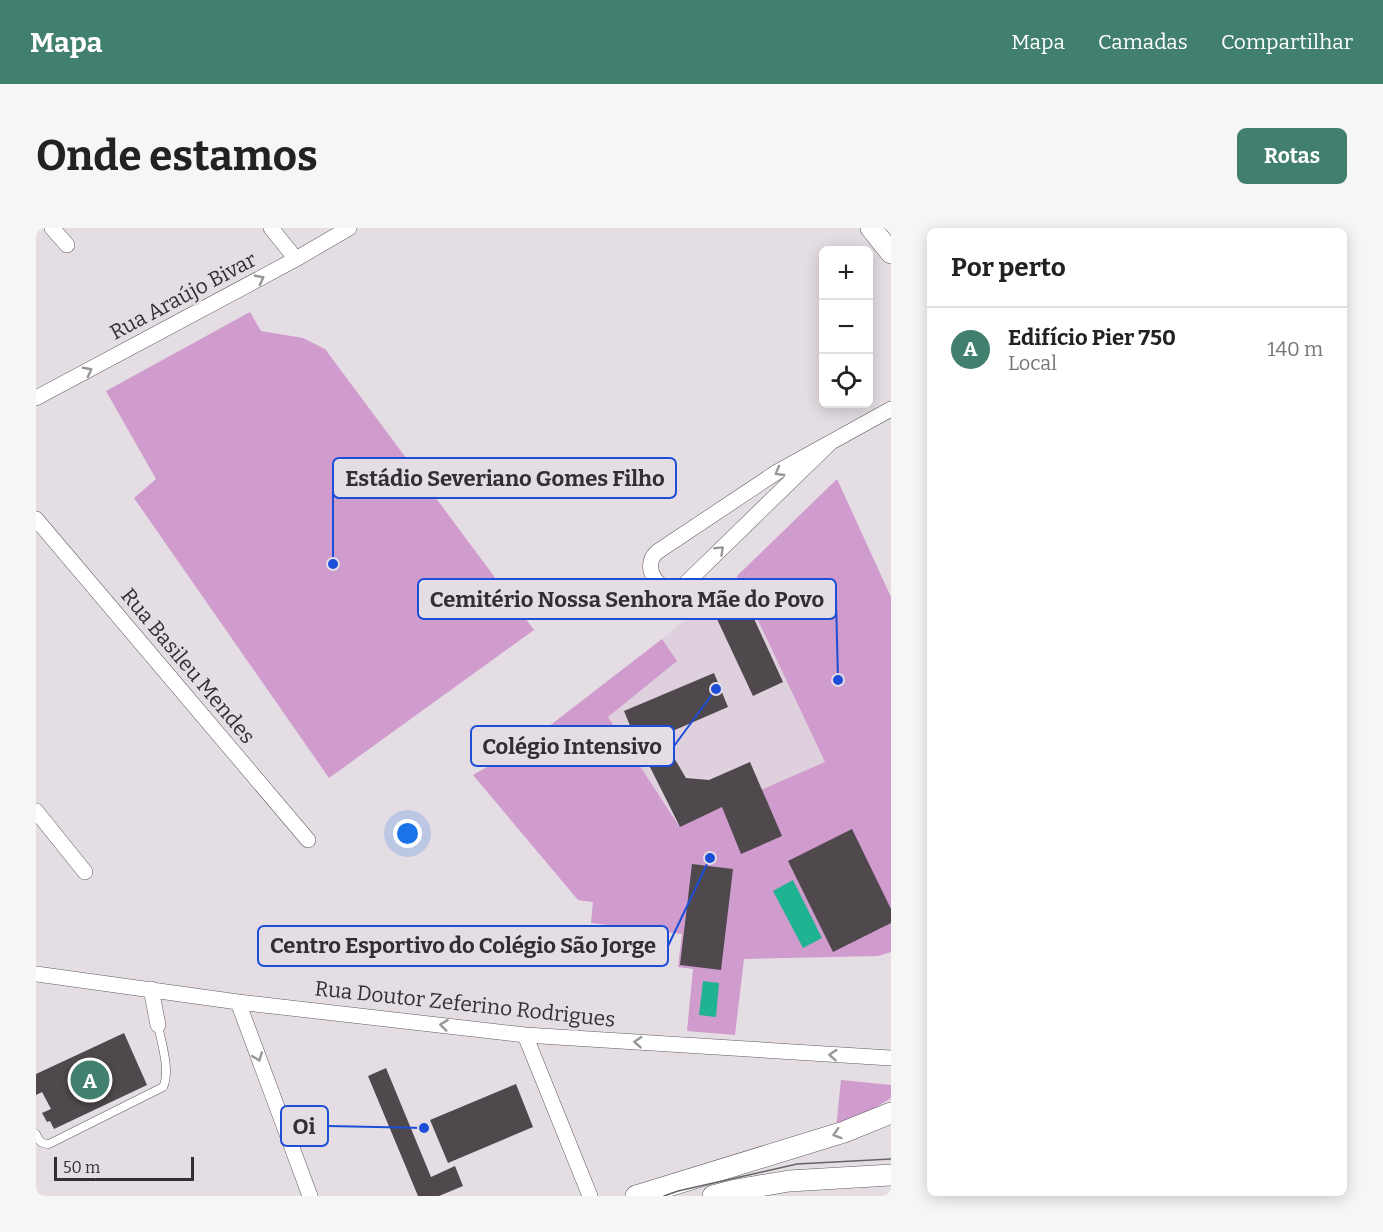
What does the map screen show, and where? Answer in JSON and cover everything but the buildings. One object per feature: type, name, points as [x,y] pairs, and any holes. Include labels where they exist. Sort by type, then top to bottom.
[{"type":"street","points":[[52,228],[67,245]]},
{"type":"street","points":[[272,228],[296,259]]},
{"type":"street","name":"Rua Araújo Bivar","points":[[36,398],[296,259],[349,228]]},
{"type":"street","points":[[871,228],[888,254]]},
{"type":"street","points":[[830,444],[682,586],[669,589],[661,585],[653,576],[650,566],[652,556],[777,472],[891,409]]},
{"type":"street","points":[[740,496],[753,518]]},
{"type":"street","name":"Rua Basileu Mendes","points":[[36,519],[308,840]]},
{"type":"street","points":[[36,811],[85,872]]},
{"type":"street","name":"Rua Doutor Zeferino Rodrigues","points":[[36,974],[238,1002],[525,1035],[891,1058]]},
{"type":"street","points":[[151,989],[158,1025]]},
{"type":"street","points":[[238,1002],[310,1196]]},
{"type":"street","points":[[525,1035],[590,1196]]},
{"type":"street","points":[[636,1196],[844,1132],[891,1113]]},
{"type":"street","points":[[713,1196],[789,1181],[891,1175]]},
{"type":"lane","points":[[36,1134],[38,1141],[49,1144],[163,1087],[166,1071],[158,1025]]},
{"type":"shaded area","points":[[250,312],[261,331],[303,338],[325,349],[534,630],[329,778],[134,498],[156,479],[106,391]]},
{"type":"shaded area","points":[[837,479],[891,597],[891,952],[878,956],[744,959],[735,1035],[687,1031],[693,969],[678,967],[682,934],[591,923],[593,902],[578,900],[473,775],[522,747],[662,639],[677,661],[608,717],[679,826],[825,762],[737,576]]},
{"type":"shaded area","points":[[737,576],[825,762],[680,827],[608,717],[677,661],[662,639]]},
{"type":"shaded area","points":[[793,880],[822,938],[803,948],[773,891]]},
{"type":"shaded area","points":[[703,981],[719,983],[716,1017],[699,1015]]},
{"type":"shaded area","points":[[841,1080],[891,1085],[891,1098],[848,1125],[836,1128]]},
{"type":"tram line","points":[[664,1196],[797,1164],[891,1159]]},
{"type":"place","name":"Estádio Severiano Gomes Filho","points":[[333,564]]},
{"type":"place","name":"Cemitério Nossa Senhora Mãe do Povo","points":[[838,680]]},
{"type":"place","name":"Colégio Intensivo","points":[[716,689]]},
{"type":"place","name":"Centro Esportivo do Colégio São Jorge","points":[[710,858]]},
{"type":"place","name":"Edifício Pier 750","points":[[90,1080]]},
{"type":"place","name":"Oi","points":[[424,1128]]}]
